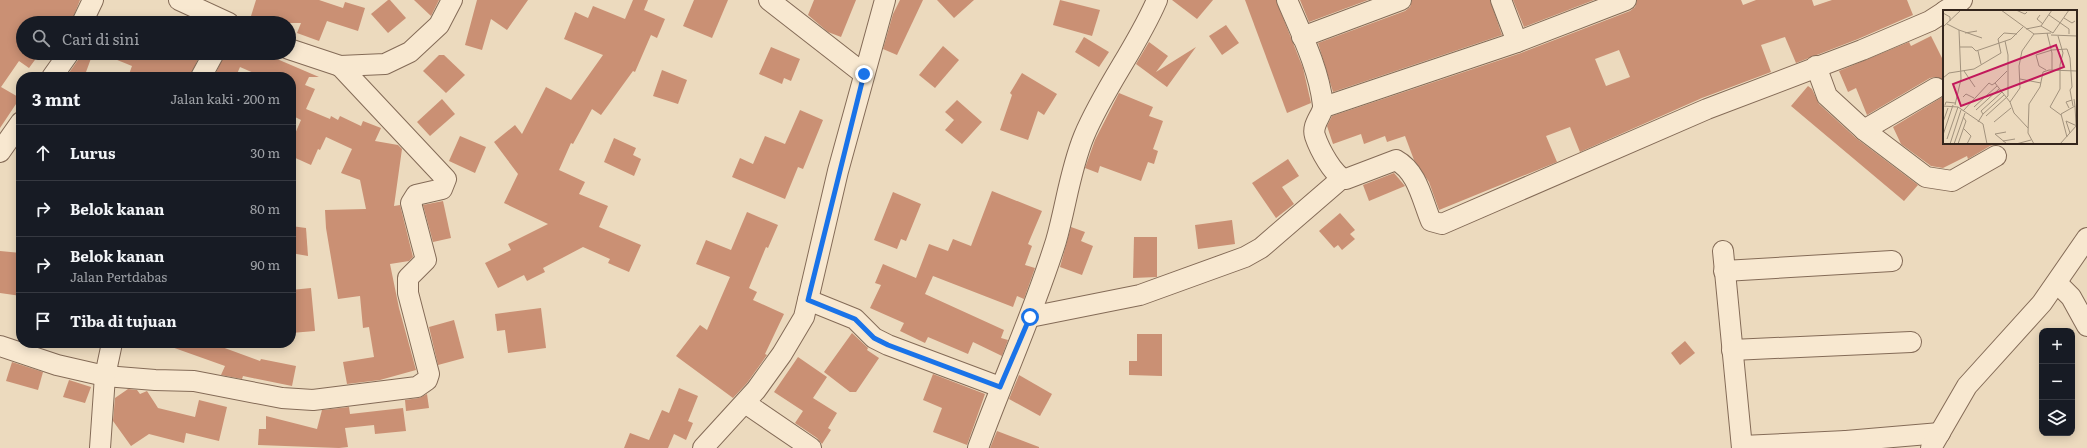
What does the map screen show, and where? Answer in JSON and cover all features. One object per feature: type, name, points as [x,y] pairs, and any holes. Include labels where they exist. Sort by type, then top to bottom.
[{"type":"street","points":[[85,16],[93,0]]},
{"type":"street","points":[[179,0],[214,16]]},
{"type":"street","points":[[296,50],[340,66],[385,64],[410,52],[439,25],[452,0]]},
{"type":"street","points":[[769,0],[864,74]]},
{"type":"street","points":[[704,448],[745,403],[782,354],[804,317],[864,74],[885,0]]},
{"type":"street","points":[[978,448],[1000,387],[1030,317],[1056,240],[1073,166],[1084,136],[1099,103],[1157,0]]},
{"type":"street","points":[[1287,0],[1319,82],[1324,107]]},
{"type":"street","points":[[1302,37],[1401,0]]},
{"type":"street","points":[[1501,0],[1517,42]]},
{"type":"street","points":[[1341,179],[1335,173],[1314,135],[1316,120],[1324,107],[1517,42],[1626,0]]},
{"type":"street","points":[[1947,10],[1962,0]]},
{"type":"street","points":[[1030,317],[1140,295],[1245,257],[1261,248],[1341,179],[1346,179],[1396,160],[1406,166],[1412,173],[1431,221],[1442,224],[1707,109],[1869,47],[1930,21],[1943,12]]},
{"type":"street","points":[[56,72],[64,60]]},
{"type":"street","points":[[204,72],[210,60]]},
{"type":"street","points":[[0,346],[57,364],[105,376],[194,381],[282,398],[313,400],[396,391],[418,386],[427,380],[429,374],[408,293],[408,278],[426,260],[411,203],[416,195],[442,189],[446,179],[340,66]]},
{"type":"street","points":[[1816,66],[1827,96],[1864,130],[1926,177],[1952,181],[1996,156]]},
{"type":"street","points":[[1864,130],[1936,88]]},
{"type":"street","points":[[0,152],[16,129]]},
{"type":"street","points":[[1892,261],[1723,261],[1742,447],[1935,440],[1967,386],[2042,303],[2087,238]]},
{"type":"street","points":[[2057,283],[2071,297],[2087,326]]},
{"type":"street","points":[[808,300],[855,319],[874,338],[888,345],[1000,387]]},
{"type":"street","points":[[1732,350],[1911,342]]},
{"type":"street","points":[[100,448],[105,376],[111,348]]},
{"type":"street","points":[[745,403],[811,448]]},
{"type":"building","points":[[0,0],[80,0],[74,16],[16,16],[16,60],[35,60],[29,68],[19,61],[1,87],[16,96],[16,104],[0,128]]},
{"type":"building","points":[[256,0],[319,0],[343,8],[345,2],[365,8],[358,31],[327,21],[319,41],[297,33],[301,23],[296,23],[296,16],[251,16]]},
{"type":"building","points":[[390,0],[406,18],[388,33],[371,14]]},
{"type":"building","points":[[414,0],[439,0],[431,16]]},
{"type":"building","points":[[477,0],[528,0],[507,30],[491,19],[482,50],[465,45]]},
{"type":"building","points":[[633,0],[648,0],[644,10],[665,19],[657,38],[651,35],[635,72],[633,71],[601,115],[592,109],[573,144],[571,143],[559,170],[585,182],[579,194],[608,206],[599,227],[641,245],[629,272],[608,263],[610,259],[583,247],[543,268],[545,272],[527,281],[524,275],[498,288],[485,263],[511,250],[508,244],[548,224],[504,203],[518,174],[494,142],[515,125],[522,134],[546,87],[571,100],[603,55],[564,39],[575,12],[588,18],[593,6],[625,19]]},
{"type":"building","points":[[694,0],[728,0],[712,38],[683,26]]},
{"type":"building","points":[[814,0],[856,0],[841,37],[828,32],[808,15]]},
{"type":"building","points":[[900,0],[923,0],[897,55],[883,49],[893,14]]},
{"type":"building","points":[[937,0],[974,0],[954,18]]},
{"type":"building","points":[[1060,0],[1100,10],[1092,36],[1053,25]]},
{"type":"building","points":[[1172,0],[1213,0],[1197,19]]},
{"type":"building","points":[[1245,0],[1276,0],[1303,68],[1311,103],[1287,113]]},
{"type":"building","points":[[1300,0],[1368,0],[1309,22]]},
{"type":"building","points":[[1412,0],[1490,0],[1502,35],[1333,92],[1318,43],[1405,11],[1410,7]]},
{"type":"building","points":[[1513,0],[1594,0],[1524,27]]},
{"type":"building","points":[[1637,0],[1741,0],[1743,5],[1756,0],[1812,0],[1814,6],[1832,0],[1907,0],[1913,15],[1858,39],[1796,63],[1785,37],[1761,45],[1771,72],[1702,98],[1580,152],[1570,127],[1546,136],[1557,162],[1439,210],[1429,182],[1414,160],[1405,136],[1387,142],[1385,136],[1364,144],[1361,134],[1333,144],[1327,126],[1332,116],[1521,53],[1630,11],[1635,7]],"holes":[[[1619,50],[1630,77],[1606,86],[1595,59]]]},
{"type":"building","points":[[1226,25],[1239,43],[1222,55],[1209,36]]},
{"type":"building","points":[[1931,36],[1943,60],[1943,80],[1936,77],[1930,78],[1867,115],[1856,88],[1848,92],[1839,71],[1909,42],[1911,46]]},
{"type":"building","points":[[1084,37],[1109,52],[1099,67],[1075,52]]},
{"type":"building","points":[[1149,42],[1168,56],[1156,72],[1196,47],[1167,87],[1136,64]]},
{"type":"building","points":[[943,46],[959,60],[935,88],[919,75]]},
{"type":"building","points":[[771,47],[800,59],[791,81],[784,78],[782,84],[759,74]]},
{"type":"building","points":[[439,55],[444,55],[465,75],[446,93],[423,71]]},
{"type":"building","points":[[78,60],[90,60],[86,72],[70,72]]},
{"type":"building","points":[[117,60],[198,60],[192,72],[130,72],[132,66]]},
{"type":"building","points":[[222,60],[279,60],[319,77],[309,77],[305,85],[315,89],[306,109],[330,119],[331,116],[338,120],[340,116],[361,126],[363,121],[381,128],[375,141],[398,145],[402,149],[394,206],[400,205],[413,257],[409,261],[390,264],[399,308],[416,370],[380,380],[347,384],[343,362],[374,357],[369,327],[363,328],[360,296],[338,299],[326,228],[325,210],[366,209],[360,180],[341,173],[352,149],[326,137],[320,150],[318,149],[311,165],[296,158],[296,132],[301,120],[296,118],[296,72],[252,72],[240,67],[238,72],[216,72]]},
{"type":"building","points":[[662,70],[687,80],[678,104],[653,96]]},
{"type":"building","points":[[1022,73],[1057,94],[1044,115],[1038,111],[1028,140],[1000,130],[1012,95],[1010,93]]},
{"type":"building","points":[[1808,86],[1812,89],[1819,104],[1856,138],[1918,185],[1904,201],[1791,106]]},
{"type":"building","points":[[1119,93],[1153,107],[1149,116],[1163,121],[1153,149],[1158,151],[1154,164],[1148,162],[1141,181],[1100,166],[1098,173],[1085,168],[1095,140]]},
{"type":"building","points":[[1943,97],[1943,144],[1997,144],[1990,146],[1968,159],[1967,156],[1943,168],[1931,166],[1901,144],[1893,127]]},
{"type":"building","points":[[442,99],[455,114],[430,136],[417,122]]},
{"type":"building","points":[[957,100],[982,122],[962,144],[945,130],[954,120],[945,112]]},
{"type":"building","points":[[800,110],[823,120],[803,169],[798,167],[785,199],[732,177],[740,158],[753,164],[765,136],[785,144]]},
{"type":"building","points":[[460,136],[486,147],[475,173],[449,161]]},
{"type":"building","points":[[614,138],[636,148],[633,155],[641,159],[634,176],[604,162]]},
{"type":"building","points":[[1288,159],[1299,176],[1282,187],[1294,204],[1276,218],[1252,183]]},
{"type":"building","points":[[1394,173],[1405,186],[1369,201],[1363,185]]},
{"type":"building","points":[[992,191],[1042,211],[1028,244],[1032,246],[1025,265],[1035,268],[1024,299],[1017,296],[1013,307],[933,276],[925,294],[1004,330],[1001,338],[1008,340],[1002,356],[973,342],[968,354],[928,337],[925,343],[900,331],[904,323],[870,308],[881,285],[875,283],[883,264],[916,278],[929,244],[948,251],[953,239],[971,246]]},
{"type":"building","points":[[893,192],[921,204],[906,241],[901,239],[897,249],[874,240]]},
{"type":"building","points":[[443,201],[451,238],[433,242],[423,205]]},
{"type":"building","points":[[747,212],[778,225],[768,248],[766,247],[749,288],[757,292],[753,300],[784,314],[765,354],[767,355],[747,383],[733,398],[676,356],[700,325],[707,330],[730,277],[696,264],[706,240],[731,250]]},
{"type":"building","points":[[1340,213],[1355,230],[1350,234],[1355,239],[1342,250],[1338,245],[1334,248],[1319,231]]},
{"type":"building","points":[[1232,220],[1235,244],[1198,249],[1195,225]]},
{"type":"building","points":[[296,227],[306,228],[308,256],[296,254]]},
{"type":"building","points":[[1071,227],[1085,232],[1081,241],[1093,246],[1082,275],[1060,267]]},
{"type":"building","points":[[1134,237],[1157,237],[1157,277],[1133,278]]},
{"type":"building","points":[[0,251],[16,253],[16,295],[0,293]]},
{"type":"building","points":[[311,288],[315,331],[296,333],[296,290]]},
{"type":"building","points":[[541,308],[546,348],[508,353],[505,330],[497,331],[495,314]]},
{"type":"building","points":[[454,320],[464,358],[438,365],[429,327]]},
{"type":"building","points":[[852,333],[868,348],[867,350],[879,358],[856,392],[850,392],[824,372]]},
{"type":"building","points":[[1137,334],[1162,334],[1162,376],[1129,375],[1129,361],[1137,361]]},
{"type":"building","points":[[1685,341],[1695,353],[1680,365],[1671,353]]},
{"type":"building","points":[[174,348],[225,348],[260,361],[261,359],[296,366],[292,386],[243,376],[242,379],[221,375],[225,366]]},
{"type":"building","points":[[798,357],[827,377],[813,398],[837,413],[828,428],[831,430],[822,444],[817,438],[795,423],[803,411],[774,392]]},
{"type":"building","points":[[12,362],[43,372],[38,390],[6,381]]},
{"type":"building","points":[[933,374],[985,394],[967,445],[933,432],[942,408],[923,400]]},
{"type":"building","points":[[1019,375],[1052,394],[1040,416],[1009,399]]},
{"type":"building","points":[[69,380],[91,387],[85,403],[63,397]]},
{"type":"building","points":[[679,388],[698,396],[688,421],[693,423],[686,440],[674,434],[668,448],[624,448],[630,433],[649,440],[662,410],[669,413]]},
{"type":"building","points":[[128,389],[137,390],[140,394],[147,391],[158,408],[195,417],[199,400],[227,407],[219,441],[186,433],[184,443],[149,434],[131,446],[113,421],[115,398]]},
{"type":"building","points":[[427,394],[429,408],[406,411],[405,400],[419,398]]},
{"type":"building","points":[[349,407],[350,414],[403,408],[406,431],[375,434],[374,425],[345,428],[348,447],[339,448],[258,445],[259,429],[266,429],[266,416],[317,429],[322,410]]},
{"type":"building","points":[[997,431],[1039,447],[1039,448],[990,448]]},
{"type":"route","points":[[864,74],[838,171],[816,271],[808,300],[855,319],[874,338],[888,345],[1000,387],[1030,317]]}]
